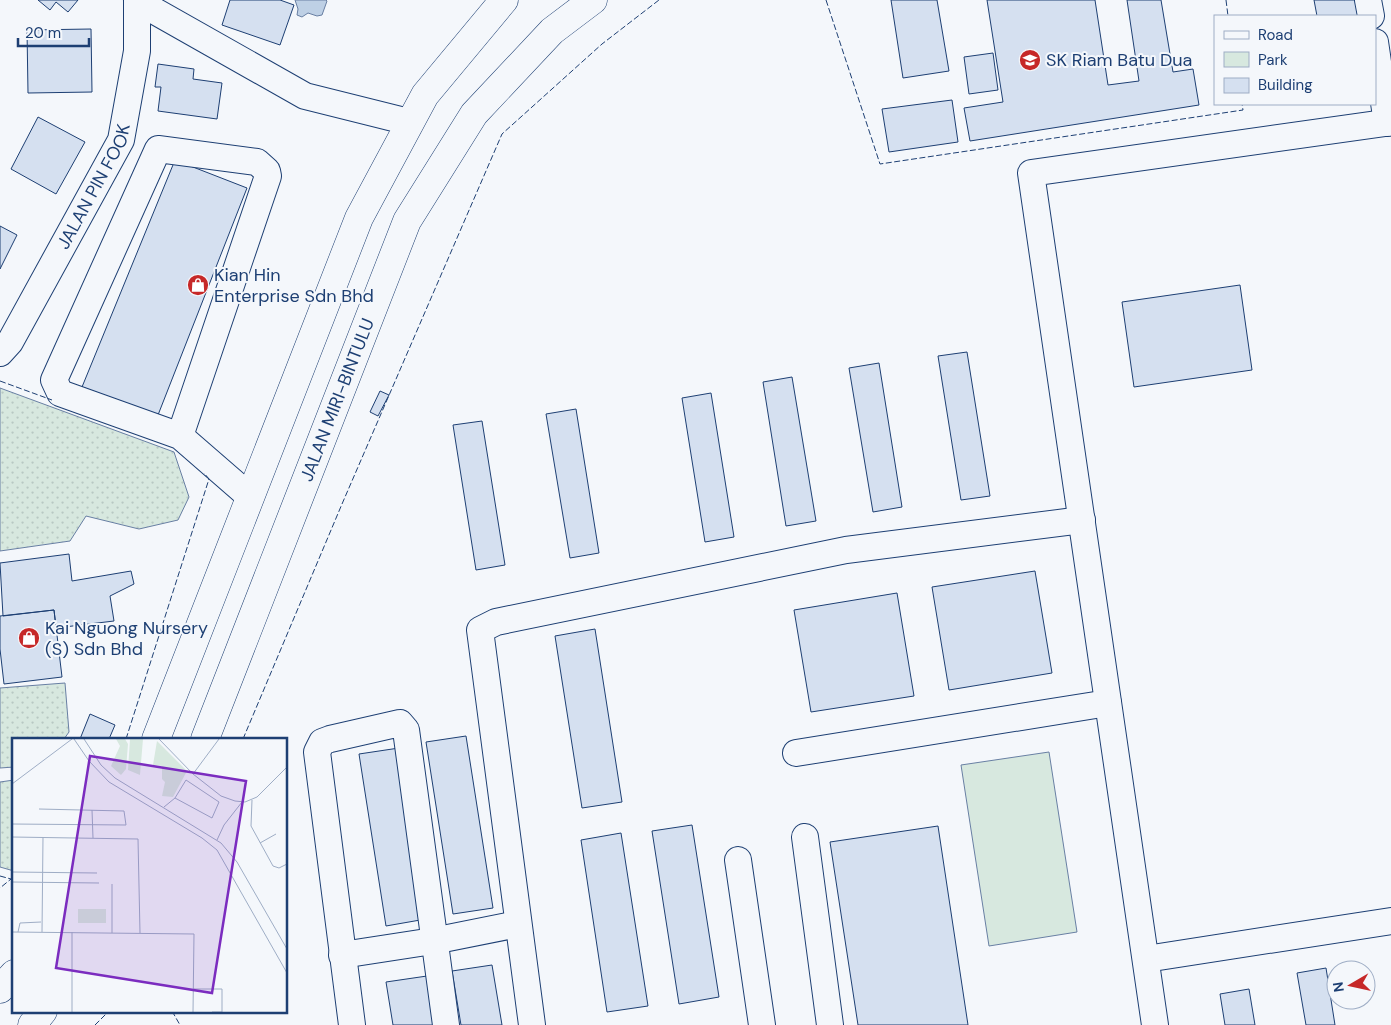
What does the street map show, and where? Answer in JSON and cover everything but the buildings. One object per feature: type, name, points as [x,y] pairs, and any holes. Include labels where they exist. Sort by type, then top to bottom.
[{"type":"highway","points":[[156,738],[249,496],[359,218],[425,95],[504,0]]},
{"type":"highway","name":"JALAN MIRI-BINTULU","points":[[205,738],[407,221],[474,114],[552,31],[593,0]]},
{"type":"highway","points":[[0,989],[12,976]]},
{"type":"highway","points":[[32,1025],[42,1012]]},
{"type":"street","points":[[1368,0],[1371,15]]},
{"type":"street","name":"JALAN PIN FOOK","points":[[3,344],[121,140],[136,50],[137,1],[305,96],[409,122]]},
{"type":"street","points":[[1155,1025],[1031,173],[1389,122],[1376,48]]},
{"type":"street","points":[[121,140],[154,158]]},
{"type":"street","points":[[180,436],[268,176],[267,171],[257,162],[158,149],[54,380],[60,393],[180,436],[249,496]]},
{"type":"street","points":[[532,1025],[480,630],[496,622],[846,550],[1082,520]]},
{"type":"street","points":[[796,752],[1108,703]]},
{"type":"street","points":[[352,1025],[317,752],[322,742],[330,739],[400,723],[406,730],[446,1025]]},
{"type":"street","points":[[804,837],[830,1025]]},
{"type":"street","points":[[738,860],[762,1025]]},
{"type":"street","points":[[1146,959],[1391,921]]},
{"type":"street","points":[[342,955],[434,941],[518,924]]},
{"type":"green space","points":[[0,388],[174,452],[189,497],[178,520],[139,529],[86,516],[70,541],[0,551]]},
{"type":"green space","points":[[65,683],[69,732],[65,738],[12,738],[12,767],[0,768],[0,688]]},
{"type":"green space","points":[[1049,752],[1077,932],[989,946],[961,765]]},
{"type":"green space","points":[[12,780],[12,870],[0,867],[0,782]]},
{"type":"water","points":[[295,0],[327,1],[322,15],[317,16],[308,13],[302,17],[297,15],[298,9]]},
{"type":"fence","points":[[243,738],[502,134],[602,44],[659,0]]},
{"type":"fence","points":[[826,0],[880,164],[1243,110],[1242,105]]},
{"type":"fence","points":[[1226,0],[1228,15]]},
{"type":"fence","points":[[0,381],[52,400]]},
{"type":"fence","points":[[126,738],[209,479],[204,473]]},
{"type":"fence","points":[[0,876],[11,879],[0,888]]},
{"type":"fence","points":[[95,1025],[108,1012]]},
{"type":"fence","points":[[173,1012],[180,1025]]},
{"type":"place","name":"SK Riam Batu Dua","points":[[1030,60]]},
{"type":"place","name":"Kian Hin Enterprise Sdn Bhd","points":[[198,285]]},
{"type":"place","name":"Kai Nguong Nursery (S) Sdn Bhd","points":[[29,638]]}]
